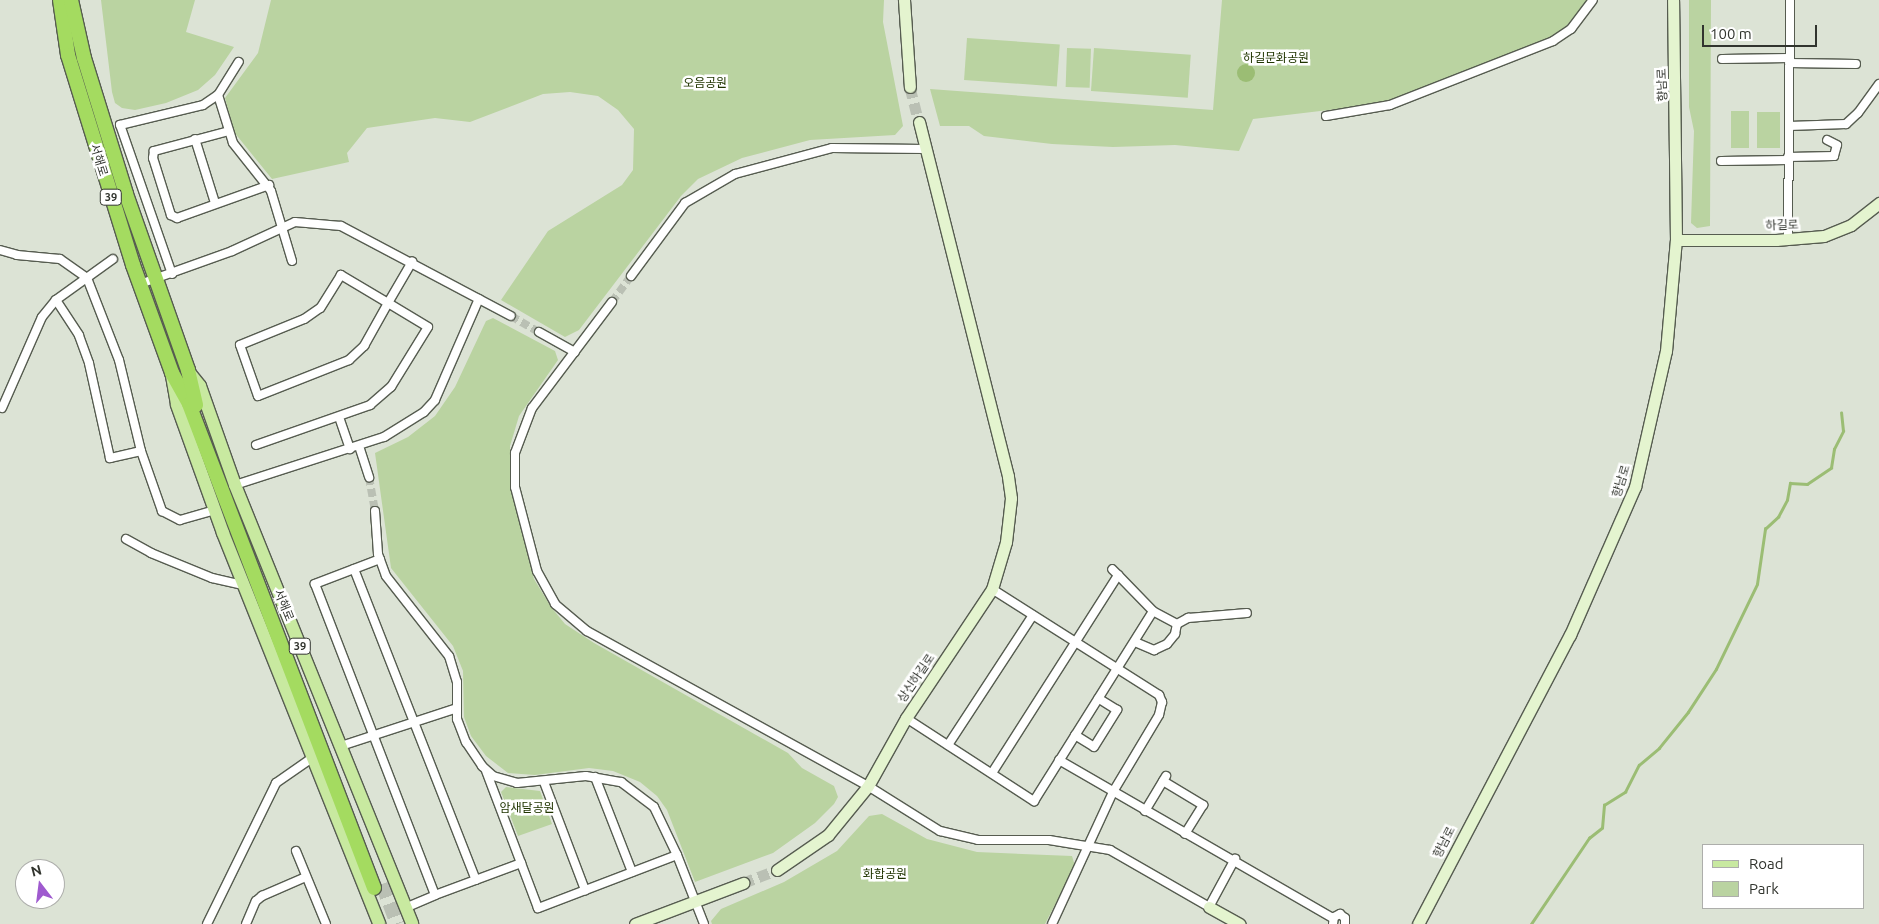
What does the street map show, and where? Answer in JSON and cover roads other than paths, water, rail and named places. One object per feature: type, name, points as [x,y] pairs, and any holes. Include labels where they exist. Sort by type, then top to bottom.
[{"type":"highway","points":[[58,0],[68,16]]},
{"type":"highway","name":"서해로","points":[[68,16],[154,280],[188,370],[192,396],[378,886],[189,404],[172,373],[140,284],[96,153],[68,55],[68,16],[72,0]]},
{"type":"main road","name":"서해로","points":[[188,370],[200,386],[235,485],[412,924]]},
{"type":"main road","name":"서해로","points":[[172,373],[177,405],[215,510],[379,924]]},
{"type":"street","points":[[904,0],[910,87]]},
{"type":"street","points":[[1326,116],[1390,105],[1552,41],[1571,29],[1593,0]]},
{"type":"street","name":"향남로","points":[[1418,924],[1570,635],[1635,488],[1666,351],[1676,240],[1673,0]]},
{"type":"street","points":[[1788,239],[1790,0]]},
{"type":"street","points":[[1722,59],[1856,64]]},
{"type":"street","points":[[172,274],[120,125],[203,105],[218,95],[239,62]]},
{"type":"street","points":[[1789,126],[1846,124],[1858,113],[1879,84]]},
{"type":"street","points":[[218,95],[233,143],[269,185],[292,261]]},
{"type":"street","name":"상신하길로","points":[[777,870],[828,835],[868,786],[906,718],[992,589],[1010,518],[1008,476],[919,122]]},
{"type":"street","points":[[228,131],[157,149],[152,158],[173,217],[269,185]]},
{"type":"street","points":[[195,139],[215,203]]},
{"type":"street","points":[[1721,161],[1834,156],[1837,145],[1827,140]]},
{"type":"street","points":[[631,276],[684,203],[735,174],[832,148],[925,149]]},
{"type":"street","name":"하길로","points":[[1676,240],[1788,239],[1839,232],[1879,203]]},
{"type":"street","points":[[140,284],[172,274],[249,243],[281,226],[295,222],[342,226],[511,316]]},
{"type":"street","points":[[0,250],[17,255],[60,259],[86,278],[119,360],[141,451],[162,511],[180,520],[215,510]]},
{"type":"street","points":[[2,408],[29,340],[42,317],[56,300],[113,259]]},
{"type":"street","points":[[256,445],[370,405],[391,387],[428,327],[388,303],[341,275],[320,308],[304,319],[240,345],[258,396],[349,360],[364,346],[388,303],[412,262]]},
{"type":"street","points":[[56,300],[79,335],[89,363],[110,458],[141,451]]},
{"type":"street","points":[[235,485],[384,437],[424,412],[435,400],[479,300]]},
{"type":"street","points":[[612,302],[532,408],[515,453],[515,487],[537,571],[554,604],[587,631],[868,786],[940,831],[978,840],[1050,840],[1110,850],[1240,924]]},
{"type":"street","points":[[539,332],[575,352]]},
{"type":"street","points":[[339,417],[350,449]]},
{"type":"street","points":[[359,446],[369,477]]},
{"type":"street","points":[[375,511],[380,559],[386,576],[449,656],[457,682],[457,708],[460,730],[486,769],[493,776],[517,783],[544,782],[567,776],[595,777],[622,782],[645,798],[662,819],[704,924]]},
{"type":"street","points":[[126,539],[151,553],[212,578],[244,585]]},
{"type":"street","points":[[380,559],[315,584],[435,895]]},
{"type":"street","points":[[354,569],[476,880]]},
{"type":"street","points":[[992,773],[1075,642],[1115,572],[1153,611],[1177,624]]},
{"type":"street","points":[[992,589],[1159,695],[1162,704],[1113,792],[1052,924]]},
{"type":"street","points":[[906,718],[1034,801],[1153,611]]},
{"type":"street","points":[[1177,624],[1188,618],[1247,613]]},
{"type":"street","points":[[948,745],[1033,615]]},
{"type":"street","points":[[1134,642],[1154,650],[1168,644],[1175,634],[1177,624]]},
{"type":"street","points":[[1075,735],[1094,746],[1117,710],[1098,698]]},
{"type":"street","points":[[340,746],[413,720],[457,708]]},
{"type":"street","points":[[207,924],[276,783],[312,758]]},
{"type":"street","points":[[1059,760],[1185,834],[1235,859],[1333,921],[1342,915],[1345,924]]},
{"type":"street","points":[[486,769],[538,908],[677,855]]},
{"type":"street","points":[[595,777],[632,872]]},
{"type":"street","points":[[1145,811],[1164,779],[1203,804],[1185,834]]},
{"type":"street","points":[[544,782],[585,890]]},
{"type":"street","points":[[296,851],[326,924]]},
{"type":"street","points":[[1209,907],[1235,859]]},
{"type":"street","points":[[405,908],[521,863]]},
{"type":"street","points":[[246,924],[256,901],[262,896],[306,877]]},
{"type":"street","points":[[635,924],[743,883]]},
{"type":"waterway","points":[[1531,924],[1589,838],[1602,828],[1604,805],[1625,792],[1639,765],[1659,748],[1688,712],[1716,669],[1757,584],[1765,529],[1778,517],[1787,500],[1790,483],[1807,484],[1831,468],[1834,449],[1843,431],[1841,413]]},
{"type":"tunnel","points":[[910,87],[919,122]]},
{"type":"tunnel","points":[[612,302],[631,276]]},
{"type":"tunnel","points":[[511,316],[539,332]]},
{"type":"tunnel","points":[[369,477],[375,511]]},
{"type":"tunnel","points":[[743,883],[777,870]]},
{"type":"tunnel","points":[[382,884],[397,924]]},
{"type":"park label","name":"하길문화공원","points":[[1276,58]]},
{"type":"park label","name":"오음공원","points":[[705,83]]},
{"type":"park label","name":"암새달공원","points":[[527,808]]},
{"type":"park label","name":"화합공원","points":[[885,874]]}]
